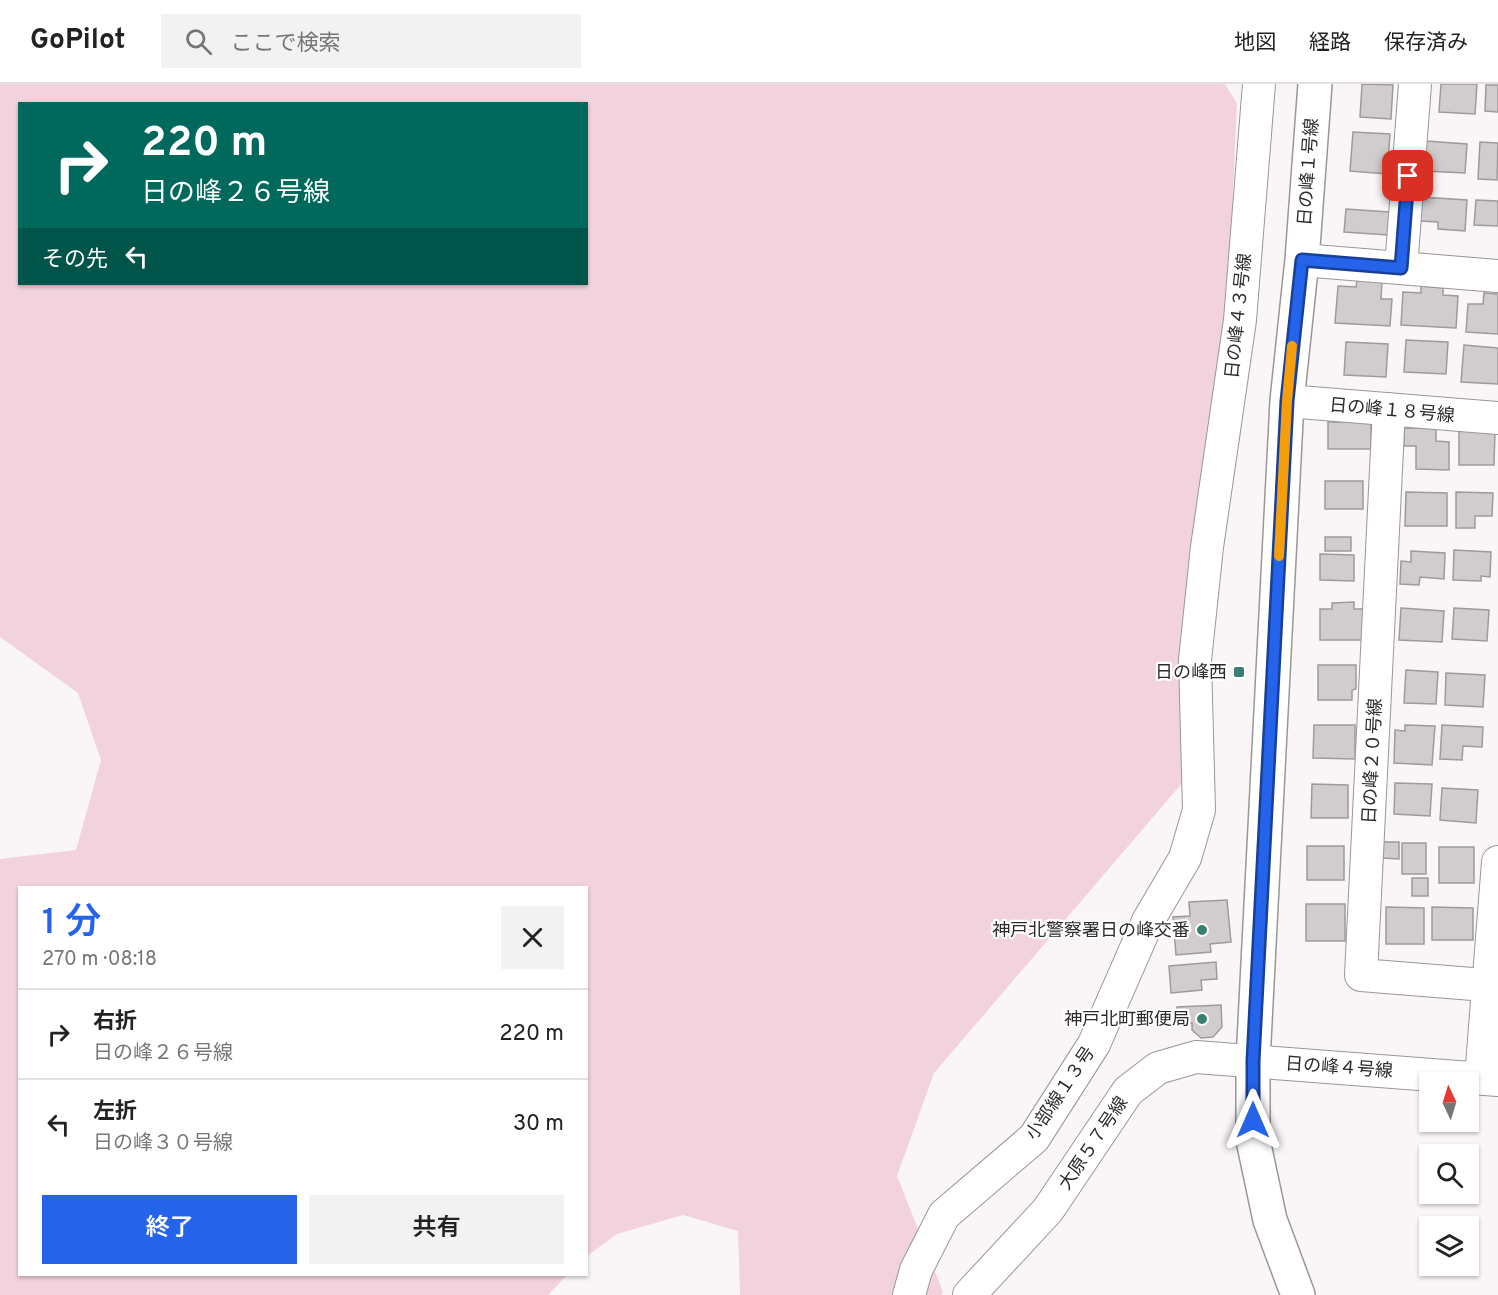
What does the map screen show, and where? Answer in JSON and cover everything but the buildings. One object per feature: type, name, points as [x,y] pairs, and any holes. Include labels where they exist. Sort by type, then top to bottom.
[{"type":"street","name":"日の峰４３号線","points":[[1207,547],[1240,320],[1259,84]]},
{"type":"street","name":"日の峰１号線","points":[[1298,1295],[1270,1220],[1253,1140],[1253,1061],[1287,401],[1302,260],[1315,84]]},
{"type":"street","points":[[1401,268],[1415,84]]},
{"type":"street","points":[[1302,260],[1498,276]]},
{"type":"street","name":"日の峰１８号線","points":[[1287,401],[1498,418]]},
{"type":"street","name":"日の峰２０号線","points":[[1389,409],[1362,975],[1493,986]]},
{"type":"street","name":"小部線１３号","points":[[909,1295],[916,1270],[944,1215],[1034,1138],[1094,1044],[1148,921],[1185,858],[1199,810],[1195,660],[1207,547]]},
{"type":"street","points":[[1490,1079],[1498,862]]},
{"type":"street","name":"大原５７号線","points":[[969,1295],[1048,1210],[1128,1091],[1158,1068],[1196,1057],[1253,1061]]},
{"type":"street","name":"日の峰４号線","points":[[1253,1061],[1490,1079]]},
{"type":"shaded area","points":[[0,84],[1225,84],[1237,103],[1207,754],[934,1073],[897,1176],[943,1292],[941,1295],[740,1295],[738,1231],[683,1215],[617,1234],[588,1255],[588,886],[18,886],[18,1276],[566,1276],[548,1295],[0,1295],[0,859],[76,850],[101,760],[78,693],[0,637]]},
{"type":"slow traffic","points":[[1279,556],[1292,346]]},
{"type":"place","name":"日の峰西","points":[[1239,672]]},
{"type":"place","name":"神戸北警察署日の峰交番","points":[[1202,930]]},
{"type":"place","name":"神戸北町郵便局","points":[[1202,1019]]},
{"type":"route","points":[[1253,1120],[1253,1061],[1287,401],[1302,260],[1401,268],[1408,176]]}]
